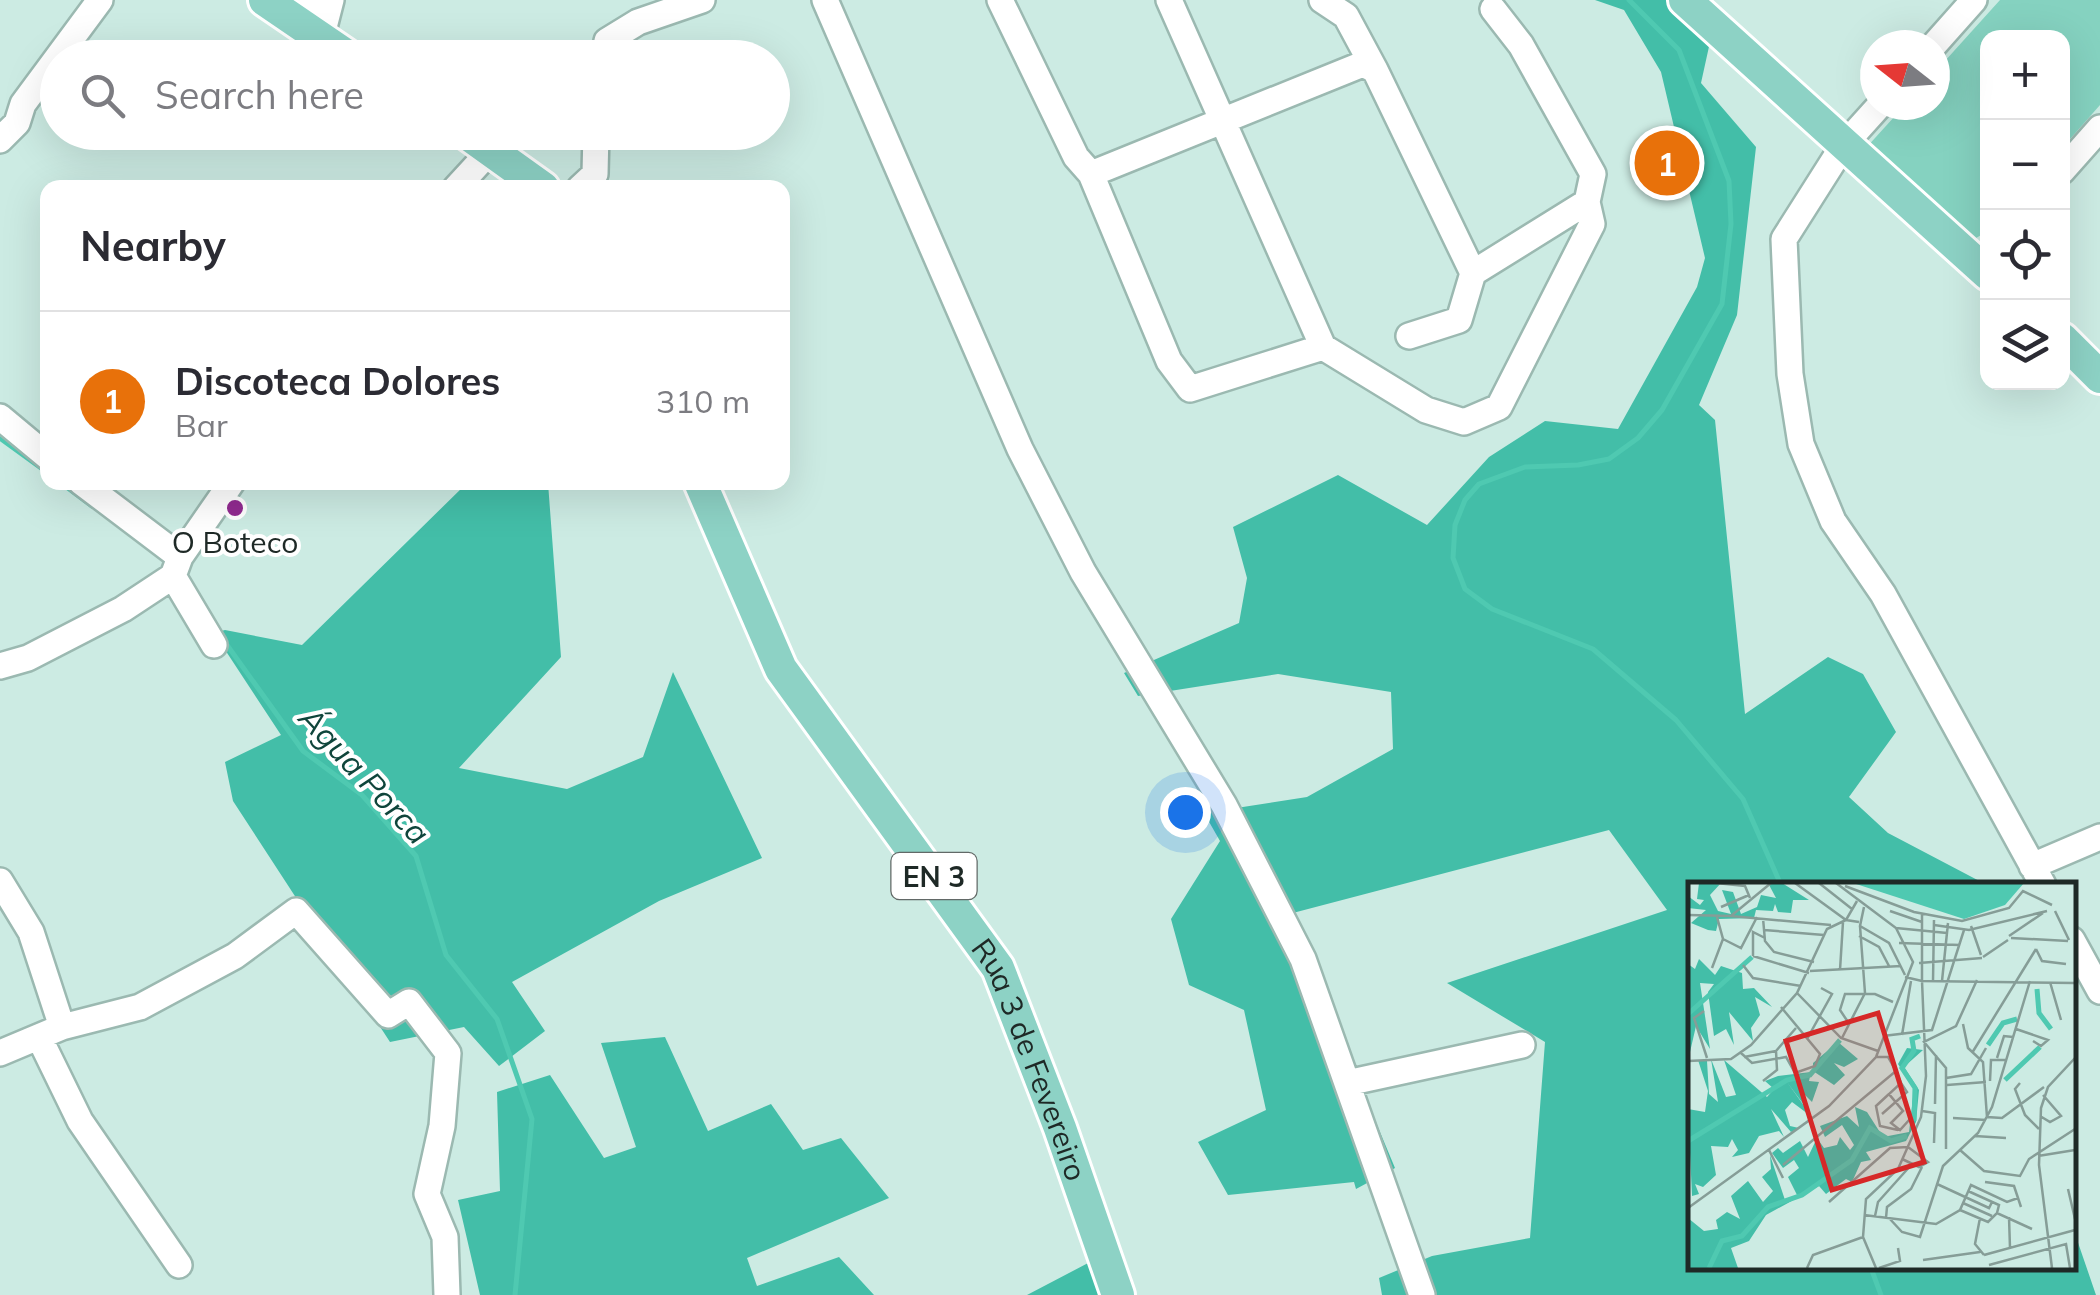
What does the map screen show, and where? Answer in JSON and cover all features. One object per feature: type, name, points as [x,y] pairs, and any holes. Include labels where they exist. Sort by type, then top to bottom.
[{"type":"main road","points":[[266,0],[313,21],[332,40]]},
{"type":"main road","points":[[1685,0],[1843,146],[1980,262]]},
{"type":"main road","points":[[490,150],[532,180]]},
{"type":"main road","points":[[2070,347],[2100,377]]},
{"type":"main road","name":"Rua 3 de Fevereiro","points":[[703,490],[780,668],[998,968],[1042,1076],[1118,1295]]},
{"type":"street","points":[[70,40],[100,0]]},
{"type":"street","points":[[313,21],[331,0]]},
{"type":"street","points":[[608,40],[638,22],[702,0]]},
{"type":"street","points":[[825,0],[1020,449],[1083,572],[1233,822],[1303,959],[1422,1295]]},
{"type":"street","points":[[1000,0],[1076,157],[1091,174],[1169,361],[1190,390],[1323,347]]},
{"type":"street","points":[[1169,0],[1323,347],[1426,410],[1464,422],[1498,407],[1592,224],[1587,202],[1593,174],[1521,45],[1493,9]]},
{"type":"street","points":[[1322,0],[1346,16],[1473,274]]},
{"type":"street","points":[[1947,30],[1974,0]]},
{"type":"street","points":[[1091,174],[1363,64],[1375,70]]},
{"type":"street","points":[[0,140],[17,124],[22,104],[40,80]]},
{"type":"street","points":[[1866,120],[1843,146],[1784,239],[1790,374],[1800,444],[1834,522],[1883,594],[2038,875],[2100,836]]},
{"type":"street","points":[[2100,128],[2071,162],[2100,168]]},
{"type":"street","points":[[460,180],[474,150]]},
{"type":"street","points":[[589,180],[595,174],[596,150]]},
{"type":"street","points":[[1409,336],[1459,320],[1473,274],[1587,202]]},
{"type":"street","points":[[2,423],[40,451]]},
{"type":"street","points":[[90,490],[176,567],[214,645]]},
{"type":"street","points":[[0,666],[28,658],[92,625],[176,567],[227,490]]},
{"type":"street","points":[[0,880],[31,932],[50,1032],[80,1120],[179,1265]]},
{"type":"street","points":[[0,1053],[50,1032],[140,1007],[234,956],[296,911],[388,1015],[409,1002],[430,1024],[448,1054],[442,1126],[427,1194],[445,1237],[447,1295]]},
{"type":"street","points":[[2075,945],[2100,991]]},
{"type":"street","points":[[1347,1082],[1522,1045]]},
{"type":"green space","points":[[1595,0],[1699,0],[1710,42],[1701,83],[1756,147],[1737,315],[1699,405],[1715,420],[1745,714],[1828,657],[1863,674],[1896,732],[1849,797],[1888,833],[1981,882],[1688,882],[1688,1270],[2075,1270],[2075,1234],[2096,1295],[1382,1295],[1379,1278],[1432,1256],[1530,1238],[1545,1042],[1447,983],[1667,910],[1609,830],[1289,914],[1395,1168],[1356,1189],[1354,1182],[1228,1195],[1198,1142],[1266,1110],[1244,1010],[1189,985],[1171,919],[1220,841],[1204,813],[1307,797],[1393,749],[1391,692],[1278,674],[1138,696],[1124,673],[1239,623],[1247,578],[1233,527],[1338,475],[1427,525],[1489,457],[1545,421],[1618,429],[1697,287],[1705,258],[1661,72],[1624,10]]},
{"type":"green space","points":[[2000,0],[2100,0],[2100,105],[2070,139],[2070,30],[1980,30],[1980,236],[1971,241],[1865,149],[1891,120],[1950,120],[1950,55]]},
{"type":"green space","points":[[460,490],[549,490],[561,657],[459,768],[567,789],[643,757],[673,672],[762,858],[659,901],[512,982],[545,1031],[499,1066],[464,1027],[390,1042],[233,801],[225,762],[281,735],[214,633],[225,630],[302,645]]},
{"type":"green space","points":[[665,1037],[708,1131],[771,1104],[803,1150],[841,1138],[889,1198],[747,1258],[757,1286],[839,1257],[874,1295],[480,1295],[458,1200],[500,1191],[497,1092],[550,1075],[604,1158],[636,1147],[601,1043]]},
{"type":"green space","points":[[1090,1262],[1103,1295],[1027,1295]]},
{"type":"waterway","points":[[1629,0],[1679,50],[1729,181],[1731,224],[1722,304],[1662,410],[1638,438],[1609,459],[1578,465],[1525,467],[1479,484],[1465,500],[1455,525],[1453,558],[1465,589],[1492,609],[1593,649],[1676,720],[1743,799],[1780,882]]},
{"type":"waterway","points":[[1,439],[40,467]]},
{"type":"waterway","points":[[71,490],[92,506]]},
{"type":"waterway","name":"Água Porca","points":[[222,638],[303,751],[362,795],[416,856],[446,955],[497,1019],[532,1119],[515,1295]]},
{"type":"waterway","points":[[1872,1270],[1881,1295]]},
{"type":"place","name":"Discoteca Dolores","points":[[1667,163]]},
{"type":"place","name":"O Boteco","points":[[235,508]]}]
